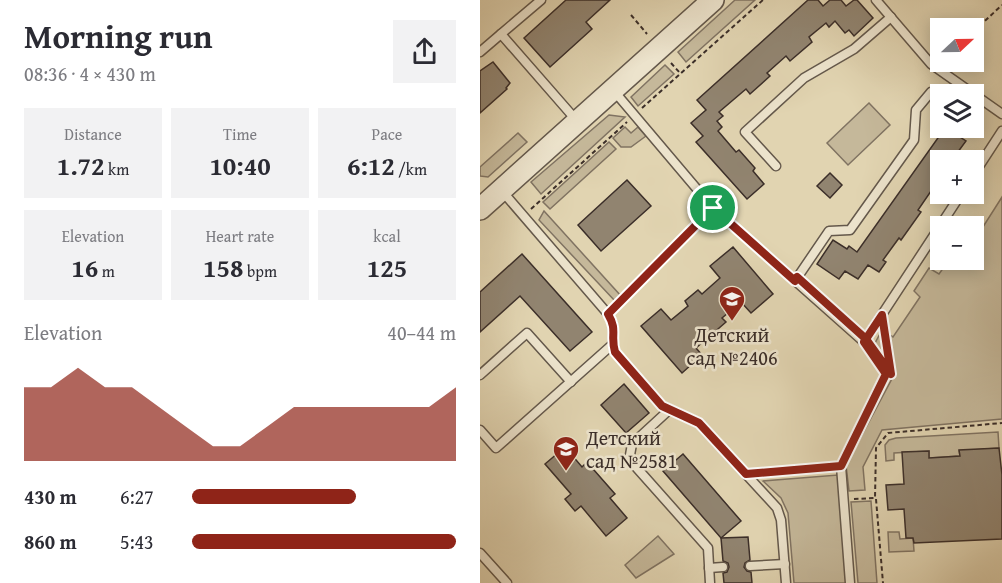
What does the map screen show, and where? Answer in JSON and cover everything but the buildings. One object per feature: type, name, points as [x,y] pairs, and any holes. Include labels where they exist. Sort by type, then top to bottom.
[{"type":"street","points":[[480,209],[712,0]]},
{"type":"lane","points":[[480,52],[541,0]]},
{"type":"lane","points":[[876,0],[931,64],[1002,114]]},
{"type":"lane","points":[[776,166],[745,132],[804,78],[854,49],[891,17]]},
{"type":"lane","points":[[501,34],[578,122]]},
{"type":"lane","points":[[614,90],[713,208],[864,342],[886,374],[841,466],[850,583]]},
{"type":"lane","points":[[795,281],[829,231],[850,230],[876,194],[914,140],[916,110],[930,93]]},
{"type":"lane","points":[[984,158],[1002,130]]},
{"type":"lane","points":[[501,190],[608,314],[615,324],[613,344],[615,352],[662,406],[699,423],[777,508],[781,520],[786,583]]},
{"type":"lane","points":[[864,342],[954,204]]},
{"type":"lane","points":[[608,314],[713,208]]},
{"type":"lane","points":[[480,375],[527,333],[571,382]]},
{"type":"lane","points":[[480,430],[496,448],[613,344]]},
{"type":"lane","points":[[669,410],[632,444],[630,455],[636,467],[708,548],[710,583]]},
{"type":"lane","points":[[480,553],[507,583]]},
{"type":"lane","points":[[750,566],[785,564]]},
{"type":"lane","points":[[709,568],[723,567]]},
{"type":"path","points":[[984,22],[1002,5]]},
{"type":"path","points":[[631,15],[647,34]]},
{"type":"path","points":[[671,63],[680,73]]},
{"type":"path","points":[[882,315],[889,362]]},
{"type":"path","points":[[883,583],[875,498],[876,448],[888,433],[1002,423]]},
{"type":"path","points":[[746,474],[841,466]]},
{"type":"path","points":[[849,500],[875,498]]},
{"type":"shaded area","points":[[735,0],[755,0],[686,62],[678,52]]},
{"type":"shaded area","points":[[665,65],[674,74],[638,106],[631,97]]},
{"type":"shaded area","points":[[869,103],[890,125],[848,165],[827,143]]},
{"type":"shaded area","points":[[609,115],[625,117],[541,194],[531,182]]},
{"type":"shaded area","points":[[625,127],[631,133],[638,127],[646,136],[631,147],[621,147],[613,138]]},
{"type":"shaded area","points":[[518,133],[527,142],[488,177],[480,176],[480,167]]},
{"type":"shaded area","points":[[609,142],[616,149],[550,209],[543,202]]},
{"type":"shaded area","points":[[1002,197],[1002,419],[882,430],[863,467],[865,490],[849,491],[846,465],[895,373],[874,345],[882,330],[893,337],[920,297],[914,291],[929,268],[939,274],[942,270],[984,270],[984,225]]},
{"type":"shaded area","points":[[544,211],[621,296],[615,301],[539,220]]},
{"type":"shaded area","points":[[998,432],[999,448],[959,451],[960,456],[929,458],[929,451],[894,453],[894,460],[886,461],[885,445],[889,440],[896,438]]},
{"type":"shaded area","points":[[838,475],[846,583],[794,583],[788,513],[781,498],[763,481]]},
{"type":"shaded area","points":[[871,501],[877,583],[858,583],[851,502]]},
{"type":"shaded area","points":[[888,532],[899,532],[900,539],[913,538],[914,551],[889,552]]},
{"type":"shaded area","points":[[658,536],[674,554],[636,578],[625,565]]},
{"type":"place","name":"Детский сад №2406","points":[[732,322]]},
{"type":"place","name":"Детский сад №2581","points":[[566,472]]},
{"type":"route","points":[[713,208],[608,314],[615,324],[613,344],[615,352],[662,406],[699,423],[746,474],[841,466],[886,374],[864,342],[866,339],[891,374],[882,315],[866,339],[797,277],[795,281],[713,208]]}]
